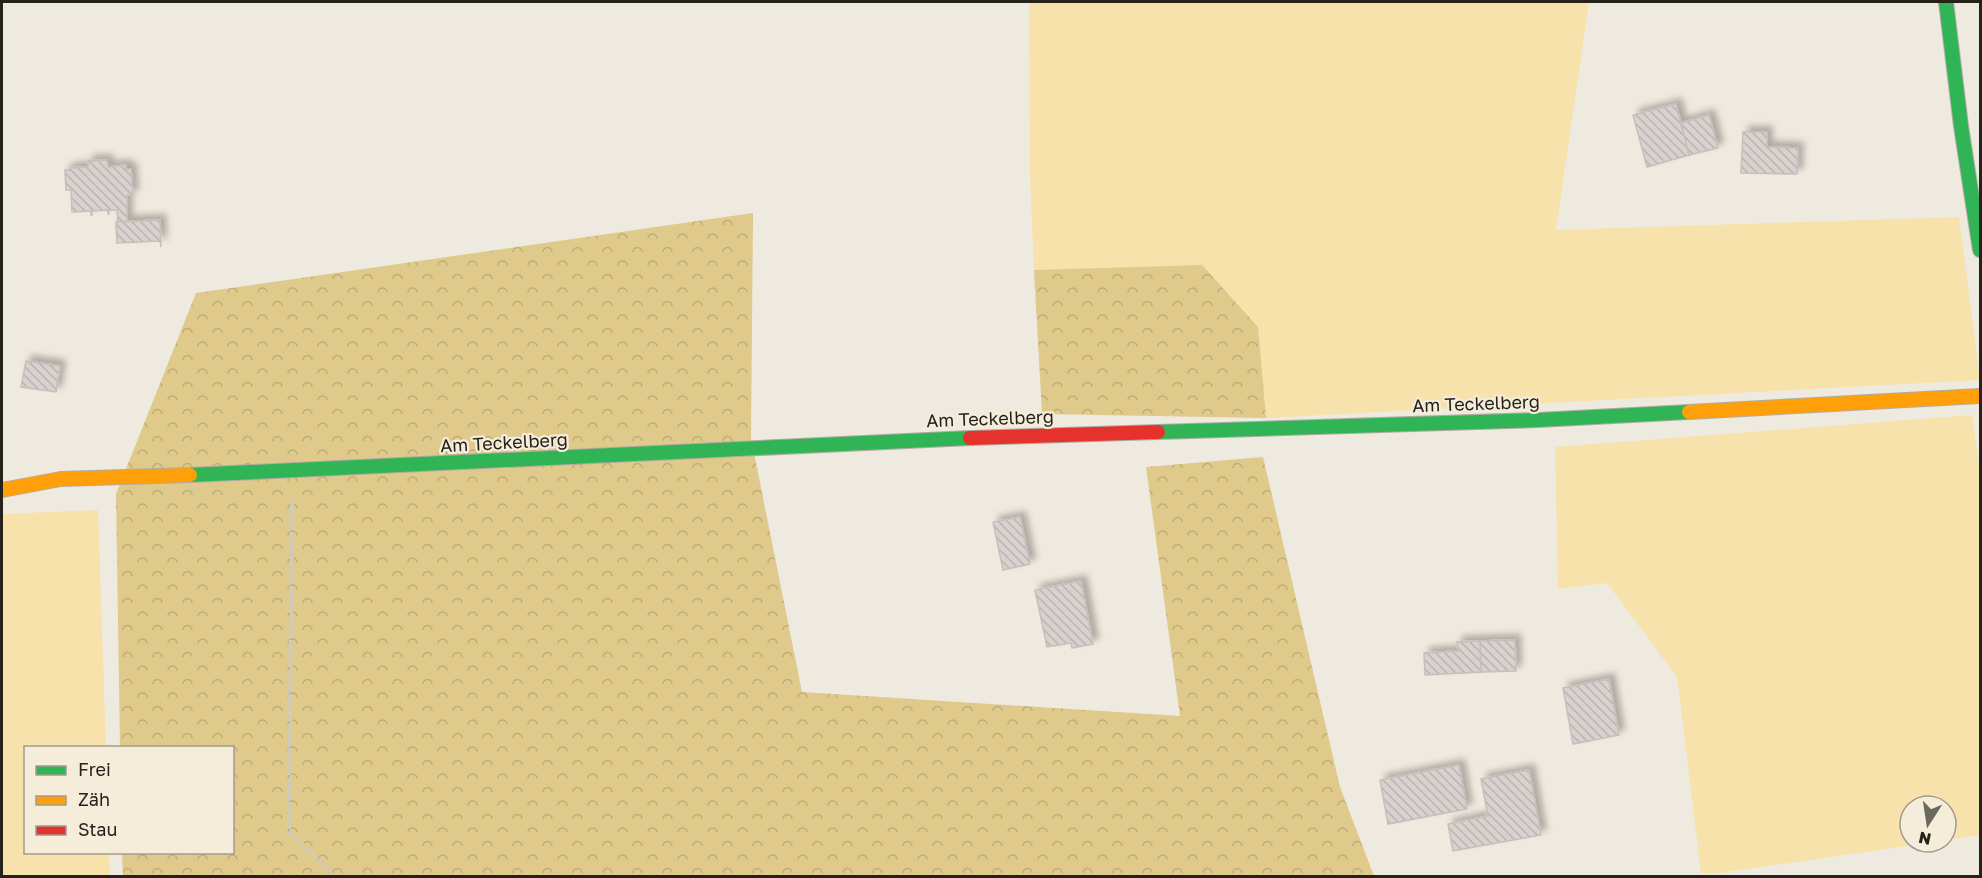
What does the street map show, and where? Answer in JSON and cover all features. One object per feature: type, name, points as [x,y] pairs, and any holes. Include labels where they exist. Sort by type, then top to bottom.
[{"type":"street","points":[[1946,2],[1961,126],[1980,250]]},
{"type":"street","name":"Am Teckelberg","points":[[2,490],[61,479],[292,471],[1012,436],[1538,420],[1980,396]]},
{"type":"path","points":[[292,471],[290,832],[331,872],[331,876]]},
{"type":"shaded area","points":[[1029,2],[1589,2],[1556,230],[1959,217],[1980,380],[1266,418],[1202,265],[1034,270],[1030,178]]},
{"type":"shaded area","points":[[1972,415],[1980,473],[1980,835],[1958,838],[1958,794],[1898,794],[1898,847],[1713,874],[1701,873],[1677,677],[1607,583],[1558,589],[1555,447]]},
{"type":"shaded area","points":[[98,510],[106,746],[24,746],[24,854],[109,854],[110,876],[2,876],[2,514]]},
{"type":"green space","points":[[753,213],[751,438],[802,692],[1180,716],[1146,467],[1263,457],[1340,787],[1374,876],[123,876],[122,854],[234,854],[234,746],[120,746],[116,494],[196,293]]},
{"type":"green space","points":[[1202,265],[1258,327],[1266,418],[1042,414],[1034,270]]},
{"type":"building","points":[[1676,104],[1689,155],[1647,167],[1633,115]]},
{"type":"building","points":[[1709,115],[1718,148],[1689,155],[1681,123]]},
{"type":"building","points":[[1743,132],[1767,132],[1767,147],[1798,148],[1797,174],[1741,173]]},
{"type":"building","points":[[107,160],[108,167],[126,165],[126,169],[131,169],[133,195],[127,195],[127,222],[118,222],[117,210],[109,210],[109,214],[108,210],[92,211],[92,215],[91,211],[72,212],[71,190],[66,190],[65,170],[88,167],[88,161]]},
{"type":"building","points":[[160,220],[161,247],[160,241],[117,243],[116,222]]},
{"type":"building","points":[[26,361],[60,366],[56,392],[21,387]]},
{"type":"building","points":[[1020,517],[1030,564],[1003,570],[993,522]]},
{"type":"building","points":[[1081,581],[1093,644],[1072,648],[1071,643],[1047,647],[1035,590]]},
{"type":"building","points":[[1515,640],[1516,671],[1481,672],[1480,641]]},
{"type":"building","points":[[1480,641],[1481,672],[1425,675],[1424,653],[1458,651],[1457,642]]},
{"type":"building","points":[[1609,679],[1619,735],[1573,744],[1563,688]]},
{"type":"building","points":[[1459,765],[1467,809],[1388,824],[1380,780]]},
{"type":"building","points":[[1529,770],[1541,835],[1453,851],[1448,824],[1488,816],[1481,779]]},
{"type":"traffic: fast","points":[[1946,2],[1961,126],[1980,250]]},
{"type":"traffic: fast","points":[[1158,432],[1538,420],[1689,412]]},
{"type":"traffic: fast","points":[[190,475],[970,438]]},
{"type":"traffic: slow","points":[[1689,412],[1980,396]]},
{"type":"traffic: slow","points":[[2,490],[61,479],[190,475]]},
{"type":"traffic: jam","points":[[970,438],[1158,432]]}]
